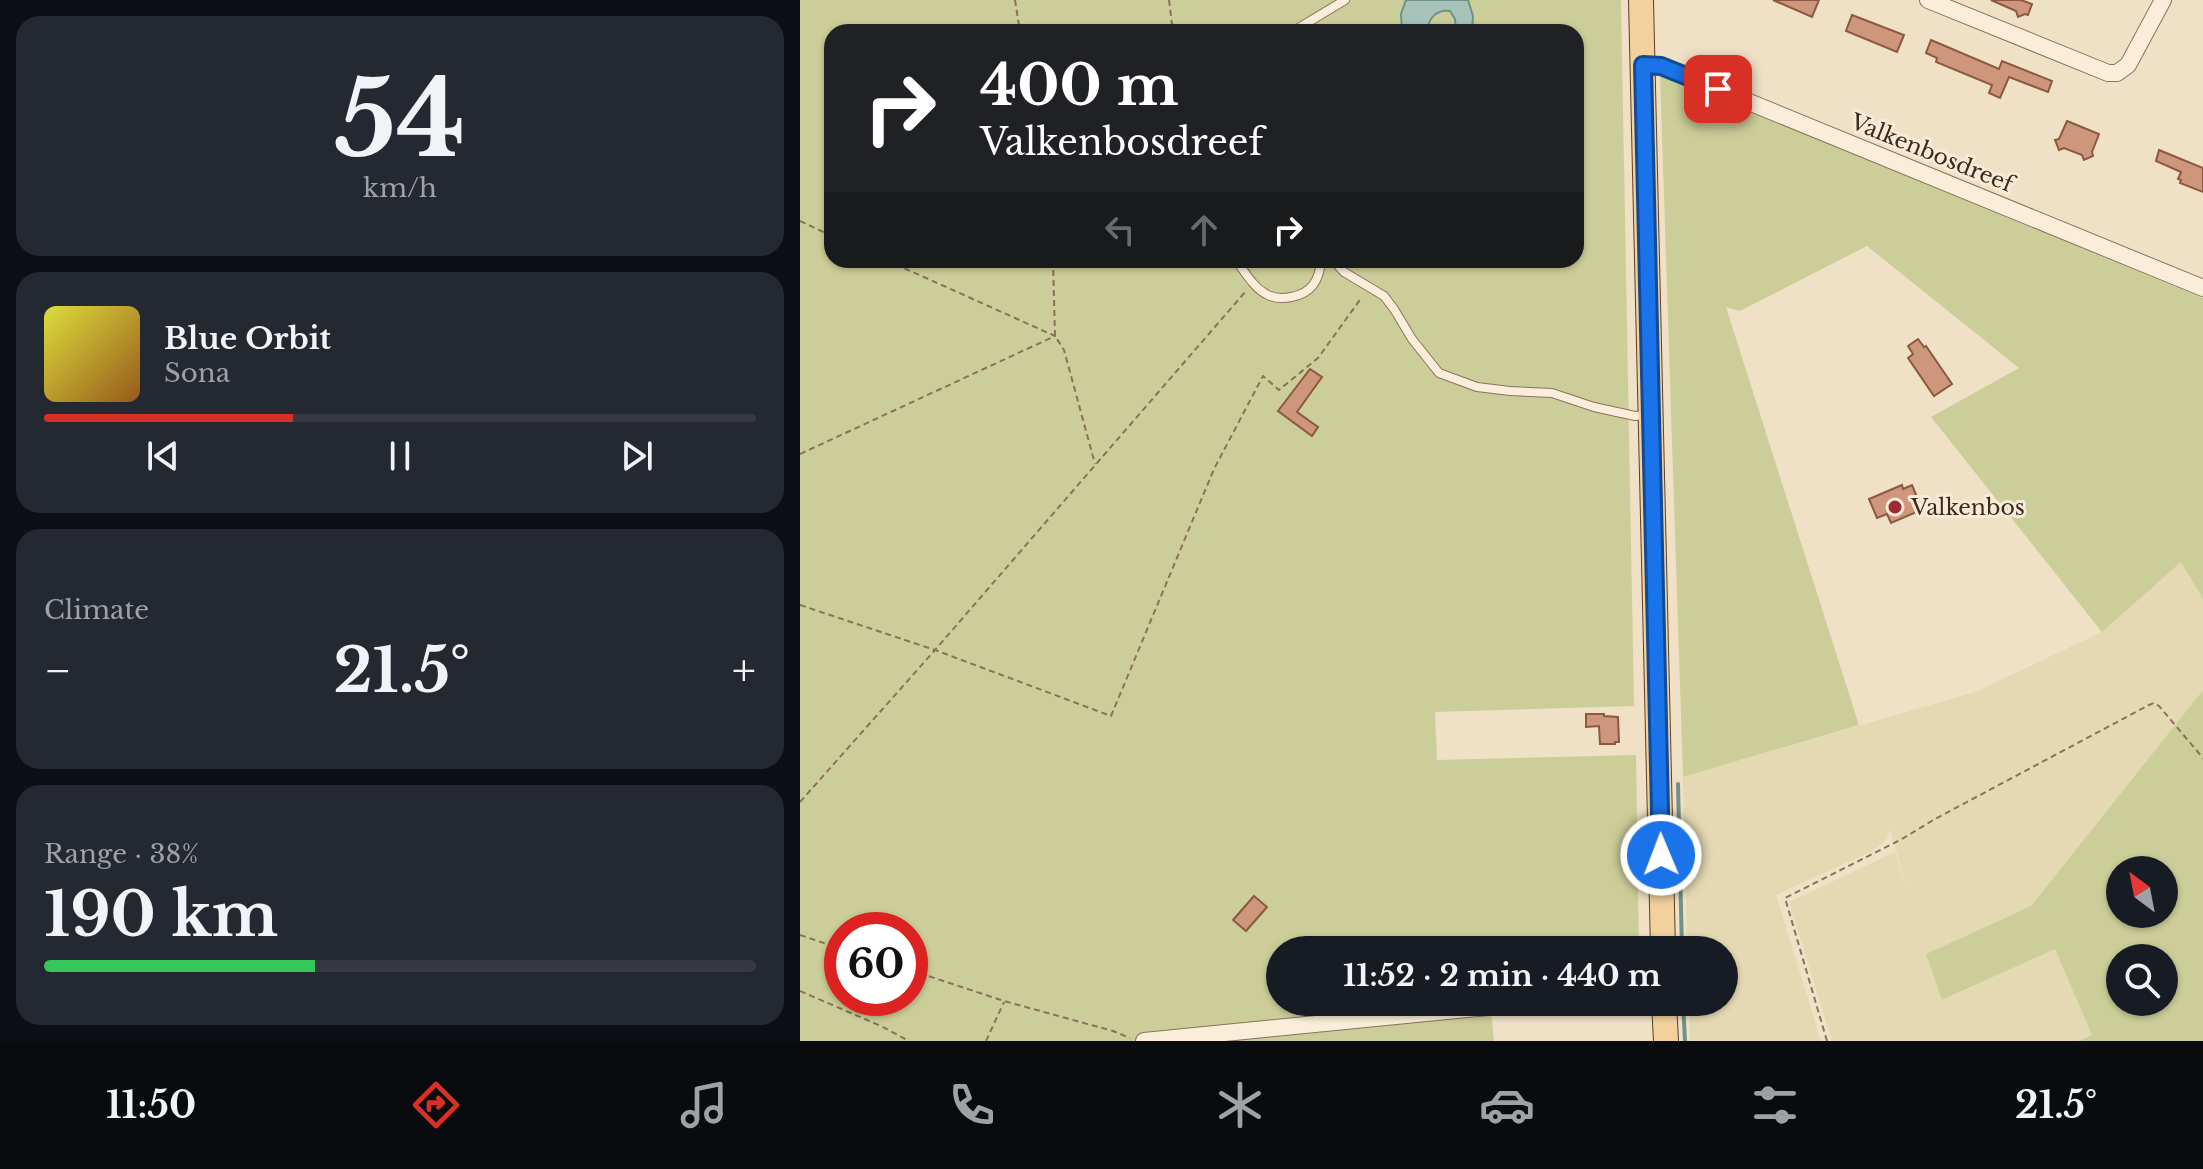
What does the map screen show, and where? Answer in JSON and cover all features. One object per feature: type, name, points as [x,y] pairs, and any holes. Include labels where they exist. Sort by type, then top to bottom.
[{"type":"main road","points":[[1641,0],[1663,936]]},
{"type":"main road","points":[[1665,1016],[1666,1041]]},
{"type":"street","points":[[1928,0],[2108,73],[2117,73],[2128,65],[2163,0]]},
{"type":"street","name":"Valkenbosdreef","points":[[1643,65],[1661,66],[2203,288]]},
{"type":"street","points":[[1144,1041],[1397,1016]]},
{"type":"lane","points":[[1305,24],[1345,0]]},
{"type":"lane","points":[[1242,268],[1266,294],[1281,299],[1296,296],[1312,287],[1320,268]]},
{"type":"lane","points":[[1340,268],[1384,296],[1439,373],[1477,387],[1552,393],[1594,407],[1635,416],[1649,415]]},
{"type":"path","points":[[1015,0],[1019,24]]},
{"type":"path","points":[[1169,0],[1172,24]]},
{"type":"path","points":[[800,221],[824,232]]},
{"type":"path","points":[[904,268],[1055,336]]},
{"type":"path","points":[[1053,268],[1055,336],[1064,350],[1095,464]]},
{"type":"path","points":[[800,802],[1253,283]]},
{"type":"path","points":[[800,605],[935,650],[1111,716],[1214,469],[1263,376],[1279,390],[1318,358],[1369,287]]},
{"type":"path","points":[[800,454],[1055,336]]},
{"type":"path","points":[[1827,1041],[1785,898],[1902,839],[2154,703],[2203,758]]},
{"type":"path","points":[[800,935],[824,943]]},
{"type":"path","points":[[928,976],[1113,1031],[1135,1041]]},
{"type":"path","points":[[800,991],[909,1041]]},
{"type":"path","points":[[986,1041],[1004,1001]]},
{"type":"shaded area","points":[[2181,562],[2203,599],[2203,690],[2031,906],[1926,954],[1943,1000],[2055,949],[2092,1035],[2078,1041],[1832,1041],[1789,902],[1895,852],[1908,893],[1890,829],[1887,839],[1874,850],[1776,895],[1821,1041],[1690,1041],[1689,1016],[1738,1016],[1738,936],[1687,936],[1683,777],[1975,692],[2102,632]]},
{"type":"green space","points":[[800,0],[1621,0],[1634,706],[1435,712],[1437,760],[1636,755],[1639,936],[1266,936],[1266,1016],[1491,1016],[1494,1041],[800,1041]]},
{"type":"green space","points":[[1660,75],[2203,298],[2203,599],[2181,562],[2102,632],[1931,417],[2019,368],[1867,246],[1740,311],[1726,307],[1859,725],[1683,777]]},
{"type":"green space","points":[[2203,690],[2203,1041],[2078,1041],[2092,1035],[2055,949],[1942,1000],[1926,954],[2031,906]]},
{"type":"water","points":[[1406,0],[1468,0],[1472,24],[1455,24],[1450,11],[1445,11],[1434,16],[1429,24],[1402,24]]},
{"type":"building","points":[[1773,0],[1819,0],[1812,17]]},
{"type":"building","points":[[1991,0],[2021,0],[2032,4],[2028,15],[2018,17],[2016,11]]},
{"type":"building","points":[[1852,15],[1904,35],[1897,52],[1846,31]]},
{"type":"building","points":[[1931,40],[1999,69],[2002,61],[2052,81],[2048,92],[2009,77],[2000,98],[1989,93],[1992,85],[1936,62],[1937,58],[1926,53]]},
{"type":"building","points":[[2067,121],[2099,134],[2093,156],[2084,160],[2082,155],[2064,148],[2059,150],[2055,140],[2059,139]]},
{"type":"building","points":[[2159,150],[2203,168],[2203,192],[2180,183],[2181,172],[2156,161]]},
{"type":"building","points":[[1918,339],[1952,384],[1934,396],[1908,358],[1913,354],[1908,346]]},
{"type":"building","points":[[1310,369],[1322,377],[1297,412],[1318,427],[1312,436],[1278,411]]},
{"type":"building","name":"Valkenbos","points":[[1902,485],[1903,489],[1912,485],[1919,511],[1891,523],[1887,514],[1877,518],[1869,499]]},
{"type":"building","points":[[1586,714],[1618,717],[1619,742],[1600,744],[1599,726],[1586,727]]},
{"type":"building","points":[[1254,896],[1267,907],[1246,931],[1233,920]]},
{"type":"waterway","points":[[1678,784],[1682,936]]},
{"type":"waterway","points":[[1684,1016],[1685,1041]]},
{"type":"place","name":"Valkenbos","points":[[1895,507]]},
{"type":"route","points":[[1661,855],[1643,65],[1661,66],[1718,89]]}]
